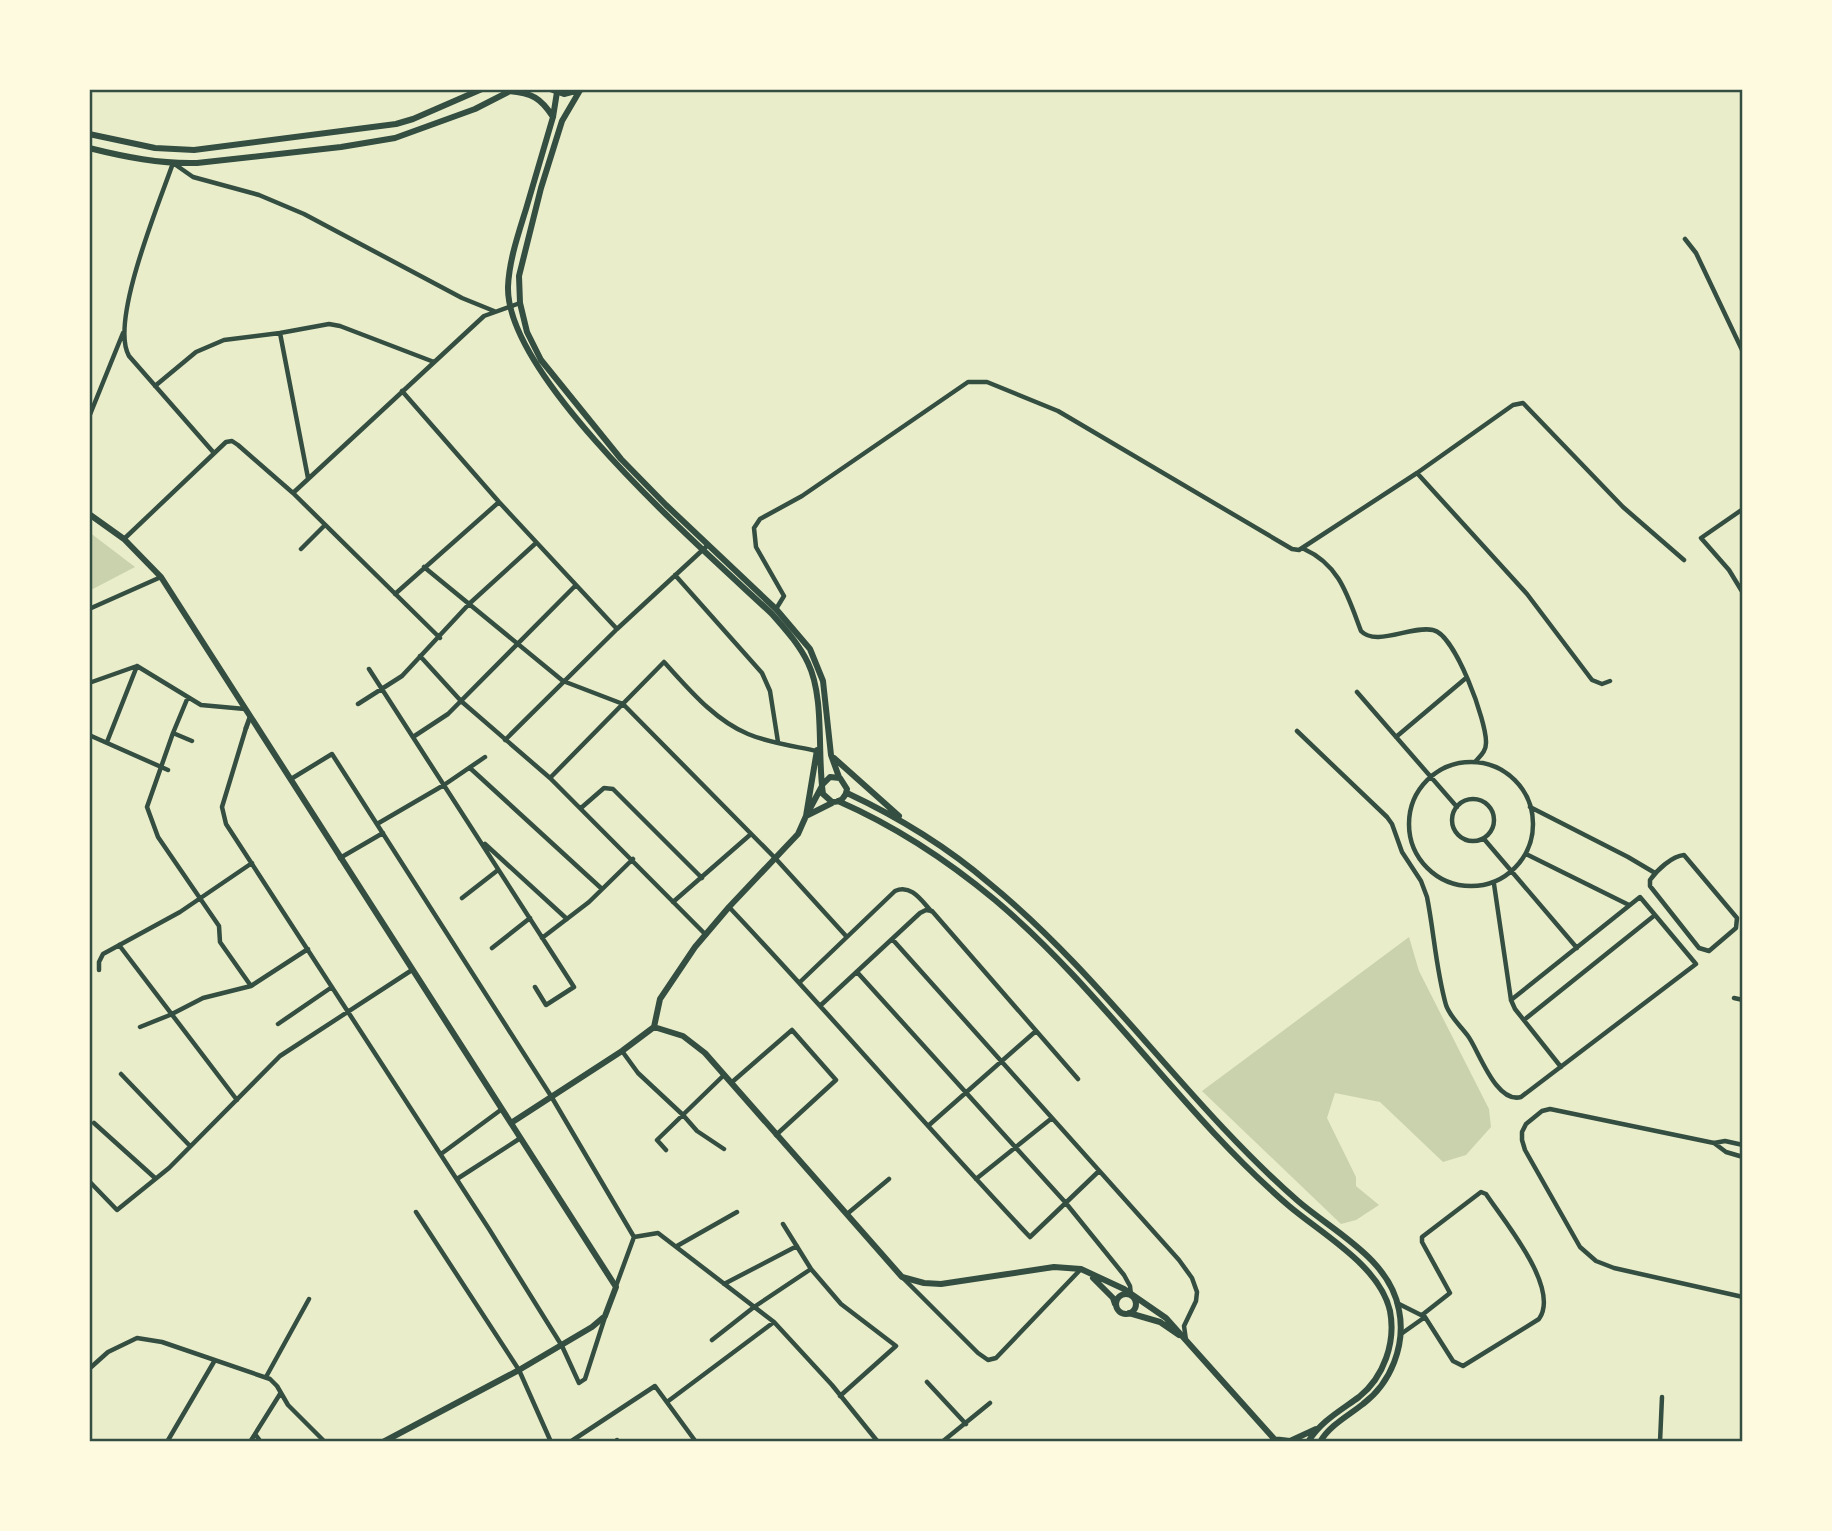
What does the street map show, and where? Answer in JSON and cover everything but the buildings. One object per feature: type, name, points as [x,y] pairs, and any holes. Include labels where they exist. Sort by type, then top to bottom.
[{"type":"main road","points":[[89,134],[155,148],[194,150],[396,124],[482,89]]},
{"type":"main road","points":[[89,148],[151,162],[197,163],[341,147],[395,138],[475,109],[510,90],[538,98],[553,117]]},
{"type":"main road","points":[[581,90],[571,94],[553,91],[553,117],[510,267],[509,305],[516,327],[546,380],[637,485],[774,611],[810,649],[819,667],[824,692],[831,755],[839,777],[846,784],[847,793]]},
{"type":"main road","points":[[581,90],[569,104],[562,121],[541,188],[519,276],[520,303],[527,332],[566,394],[621,459],[706,547]]},
{"type":"main road","points":[[89,514],[124,539],[161,577],[616,1287],[605,1316],[592,1327],[519,1370],[383,1442]]},
{"type":"main road","points":[[774,611],[808,663],[816,685],[825,797],[876,819],[944,859],[998,902],[1079,979],[1212,1132],[1288,1205],[1365,1268],[1377,1282],[1390,1311],[1391,1336],[1387,1357],[1361,1395],[1318,1428],[1308,1442]]},
{"type":"main road","points":[[806,816],[818,732]]},
{"type":"main road","points":[[831,755],[876,797],[991,884],[1060,947],[1109,998],[1185,1089],[1219,1124],[1297,1200],[1371,1260],[1391,1285],[1400,1312],[1400,1334],[1396,1360],[1390,1374],[1366,1402],[1333,1426],[1320,1442]]},
{"type":"main road","points":[[511,1123],[654,1027],[660,999],[695,947],[798,834],[823,784],[830,777],[839,777]]},
{"type":"main road","points":[[847,793],[917,830]]},
{"type":"main road","points":[[806,816],[838,802],[847,793]]},
{"type":"main road","points":[[654,1027],[683,1037],[705,1053],[902,1277],[941,1284],[1054,1267],[1081,1269],[1124,1289],[1166,1318],[1275,1440],[1290,1441],[1318,1428]]},
{"type":"main road","points":[[1089,1274],[1114,1298],[1116,1307],[1123,1313],[1160,1322],[1186,1340]]},
{"type":"main road","points":[[1116,1307],[1119,1297],[1131,1295]]},
{"type":"main road","points":[[1129,1313],[1136,1305],[1131,1295]]},
{"type":"street","points":[[89,417],[124,329],[131,287],[173,163],[193,177],[279,202],[463,299],[494,311]]},
{"type":"street","points":[[1685,239],[1696,253],[1743,352]]},
{"type":"street","points":[[293,493],[484,316],[520,303]]},
{"type":"street","points":[[155,386],[196,352],[223,340],[330,324],[434,362]]},
{"type":"street","points":[[124,329],[125,349],[214,453]]},
{"type":"street","points":[[281,333],[308,479]]},
{"type":"street","points":[[774,611],[784,596],[756,547],[754,528],[760,519],[802,496],[968,382],[976,381],[987,382],[1058,411],[1299,550],[1418,473],[1513,405],[1523,403],[1623,507],[1684,560]]},
{"type":"street","points":[[402,391],[536,543],[617,629]]},
{"type":"street","points":[[124,539],[226,442],[232,441],[293,493],[440,638]]},
{"type":"street","points":[[1418,473],[1527,594],[1592,680],[1602,684],[1609,681]]},
{"type":"street","points":[[395,594],[499,502]]},
{"type":"street","points":[[1743,509],[1701,538],[1729,570],[1743,593]]},
{"type":"street","points":[[300,549],[324,526]]},
{"type":"street","points":[[358,704],[402,676],[470,604],[536,543]]},
{"type":"street","points":[[505,740],[617,629],[706,547]]},
{"type":"street","points":[[1303,548],[1318,555],[1341,579],[1366,635],[1377,638],[1409,630],[1437,630],[1450,641],[1486,735],[1485,750],[1476,762]]},
{"type":"street","points":[[424,567],[563,681],[623,704],[776,859],[846,936]]},
{"type":"street","points":[[675,575],[762,673],[770,691],[778,742]]},
{"type":"street","points":[[89,609],[161,577]]},
{"type":"street","points":[[413,737],[448,714],[576,585]]},
{"type":"street","points":[[420,656],[461,701],[582,808],[706,934]]},
{"type":"street","points":[[550,778],[664,662],[723,720],[747,734],[817,751]]},
{"type":"street","points":[[137,666],[201,705],[245,709]]},
{"type":"street","points":[[89,683],[137,666]]},
{"type":"street","points":[[107,742],[137,666]]},
{"type":"street","points":[[369,669],[574,987],[546,1005],[535,987]]},
{"type":"street","points":[[1396,737],[1466,678]]},
{"type":"street","points":[[1357,692],[1457,807]]},
{"type":"street","points":[[188,697],[147,807],[161,843],[219,926],[220,942],[251,986]]},
{"type":"street","points":[[250,717],[222,807],[226,824],[457,1179],[562,1346],[579,1383],[583,1382],[605,1316]]},
{"type":"street","points":[[1297,731],[1392,824],[1408,831]]},
{"type":"street","points":[[173,733],[192,741]]},
{"type":"street","points":[[89,735],[167,770]]},
{"type":"street","points":[[290,780],[332,754],[551,1096],[634,1237]]},
{"type":"street","points":[[377,824],[444,785],[485,757]]},
{"type":"street","points":[[1476,762],[1494,765],[1510,776],[1526,793],[1533,834],[1526,854],[1512,872],[1494,884],[1465,886],[1445,881],[1427,869],[1414,855],[1408,831],[1408,813],[1416,793],[1429,777],[1453,764],[1476,762]]},
{"type":"street","points":[[470,768],[602,889]]},
{"type":"street","points":[[582,808],[604,788],[613,789],[702,878]]},
{"type":"street","points":[[1473,799],[1482,801],[1494,814],[1491,832],[1484,839],[1470,842],[1457,835],[1452,821],[1457,807],[1464,802],[1473,799]]},
{"type":"street","points":[[1530,807],[1655,873]]},
{"type":"street","points":[[1392,824],[1402,852],[1427,897],[1449,1012],[1469,1037],[1485,1069],[1506,1095],[1516,1099],[1696,964],[1640,897],[1511,1000]]},
{"type":"street","points":[[340,858],[383,833]]},
{"type":"street","points":[[673,902],[751,834]]},
{"type":"street","points":[[479,839],[567,919]]},
{"type":"street","points":[[1484,839],[1577,948]]},
{"type":"street","points":[[1526,854],[1629,905]]},
{"type":"street","points":[[1678,856],[1687,857],[1737,918],[1736,928],[1709,951],[1701,950],[1651,888],[1650,880],[1655,873],[1678,856]]},
{"type":"street","points":[[542,938],[602,889],[633,859]]},
{"type":"street","points":[[99,970],[103,954],[180,912],[252,863]]},
{"type":"street","points":[[462,898],[498,870]]},
{"type":"street","points":[[1494,884],[1511,1000],[1561,1067]]},
{"type":"street","points":[[800,982],[900,888],[913,891],[1078,1079]]},
{"type":"street","points":[[729,907],[821,1004],[1030,1237],[1099,1171]]},
{"type":"street","points":[[821,1004],[920,913],[932,911]]},
{"type":"street","points":[[1524,1020],[1655,915]]},
{"type":"street","points":[[492,948],[530,918]]},
{"type":"street","points":[[893,940],[1179,1260],[1198,1292],[1184,1326],[1186,1340]]},
{"type":"street","points":[[119,945],[237,1100]]},
{"type":"street","points":[[139,1027],[203,998],[251,986],[308,949]]},
{"type":"street","points":[[89,1181],[117,1210],[190,1146],[280,1056],[412,970]]},
{"type":"street","points":[[857,972],[1065,1202],[1124,1275],[1131,1295]]},
{"type":"street","points":[[278,1024],[332,987]]},
{"type":"street","points":[[1734,998],[1743,1000]]},
{"type":"street","points":[[731,1083],[792,1030],[836,1080],[776,1135]]},
{"type":"street","points":[[928,1126],[1036,1031]]},
{"type":"street","points":[[622,1051],[638,1073],[697,1131],[723,1149]]},
{"type":"street","points":[[121,1074],[190,1146]]},
{"type":"street","points":[[666,1150],[657,1140],[724,1075]]},
{"type":"street","points":[[1743,1145],[1725,1141],[1714,1143],[1550,1108],[1536,1115],[1522,1132],[1525,1150],[1574,1238],[1589,1255],[1614,1268],[1743,1297]]},
{"type":"street","points":[[441,1154],[502,1109]]},
{"type":"street","points":[[976,1179],[1052,1118]]},
{"type":"street","points":[[94,1123],[155,1178]]},
{"type":"street","points":[[457,1179],[519,1139]]},
{"type":"street","points":[[1714,1143],[1726,1152],[1743,1157]]},
{"type":"street","points":[[847,1214],[888,1179]]},
{"type":"street","points":[[1397,1303],[1423,1316],[1453,1361],[1463,1366],[1539,1319],[1544,1313],[1545,1300],[1535,1267],[1486,1194],[1482,1192],[1422,1237],[1422,1242],[1450,1293],[1423,1316],[1400,1334]]},
{"type":"street","points":[[416,1212],[519,1370],[551,1442]]},
{"type":"street","points":[[677,1246],[737,1212]]},
{"type":"street","points":[[783,1224],[811,1269],[841,1304],[896,1346],[840,1396]]},
{"type":"street","points":[[634,1237],[659,1233],[774,1322],[878,1442]]},
{"type":"street","points":[[616,1287],[634,1237]]},
{"type":"street","points":[[724,1284],[796,1246]]},
{"type":"street","points":[[712,1340],[754,1307],[811,1269]]},
{"type":"street","points":[[902,1277],[988,1360],[996,1359],[1081,1269]]},
{"type":"street","points":[[266,1377],[309,1299]]},
{"type":"street","points":[[667,1402],[774,1322]]},
{"type":"street","points":[[89,1369],[108,1352],[137,1338],[162,1342],[266,1377],[276,1383],[280,1395],[325,1442]]},
{"type":"street","points":[[167,1442],[215,1360]]},
{"type":"street","points":[[927,1382],[966,1423]]},
{"type":"street","points":[[570,1442],[655,1385],[696,1442]]},
{"type":"street","points":[[250,1442],[280,1395]]},
{"type":"street","points":[[1660,1442],[1662,1397]]},
{"type":"street","points":[[942,1442],[949,1440],[990,1403]]},
{"type":"street","points":[[255,1434],[261,1442]]},
{"type":"street","points":[[1609,1441],[1615,1442]]},
{"type":"green space","points":[[89,532],[135,567],[89,591]]},
{"type":"green space","points":[[1409,937],[1419,971],[1489,1109],[1491,1127],[1466,1155],[1443,1162],[1380,1102],[1335,1093],[1327,1118],[1356,1177],[1356,1186],[1379,1205],[1356,1220],[1341,1224],[1202,1091]]}]
